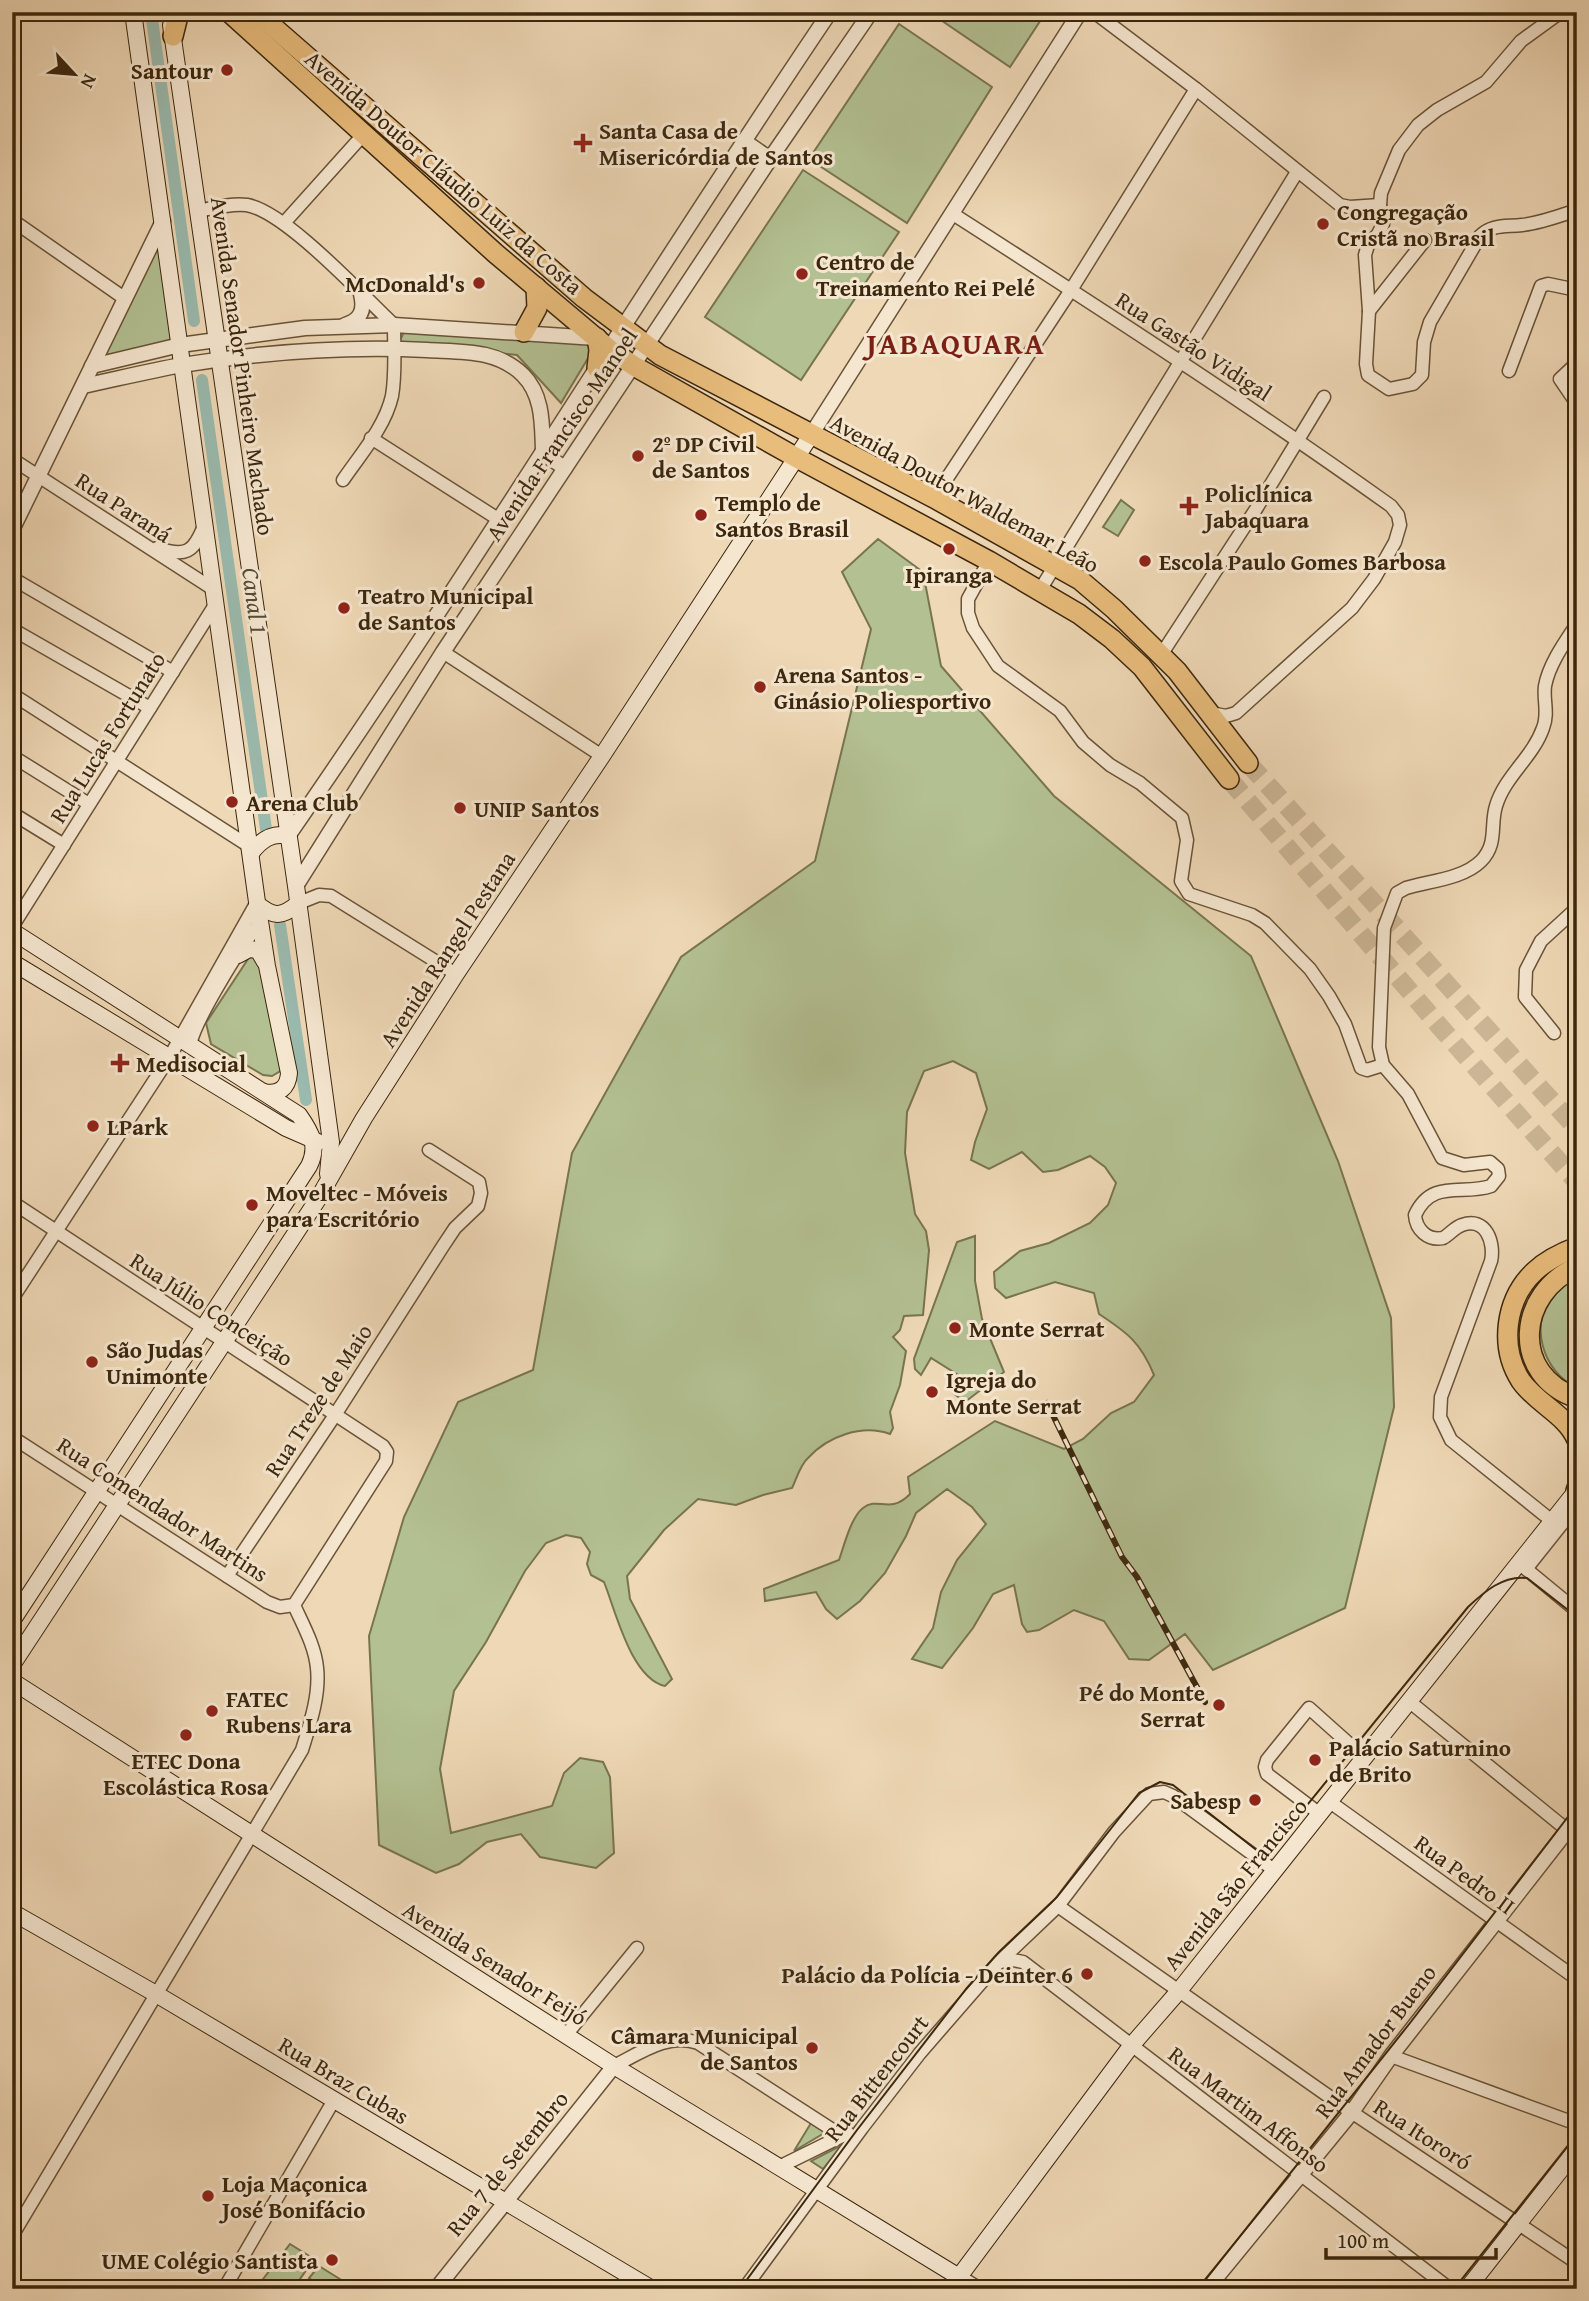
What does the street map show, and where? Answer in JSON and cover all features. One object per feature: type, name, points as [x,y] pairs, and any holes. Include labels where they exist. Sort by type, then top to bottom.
[{"type":"main road","points":[[133,12],[267,967],[289,1077],[280,1091],[264,1092]]},
{"type":"main road","name":"Avenida Senador Pinheiro Machado","points":[[169,12],[299,903],[331,1142],[330,1169],[323,1189]]},
{"type":"main road","points":[[173,36],[179,12]]},
{"type":"main road","name":"Avenida Doutor Cláudio Luiz da Costa","points":[[229,12],[363,135],[536,286],[611,339]]},
{"type":"main road","name":"Avenida Doutor Cláudio Luiz da Costa","points":[[256,12],[584,298],[611,339]]},
{"type":"main road","points":[[524,332],[537,308],[536,286]]},
{"type":"main road","points":[[597,368],[599,350],[611,339]]},
{"type":"main road","name":"Avenida Doutor Waldemar Leão","points":[[611,339],[651,350],[934,498],[1080,580],[1161,654],[1248,762]]},
{"type":"main road","name":"Avenida Doutor Waldemar Leão","points":[[611,339],[634,366],[797,458],[989,561],[1101,630],[1142,667],[1229,779]]},
{"type":"main road","name":"Avenida Rangel Pestana","points":[[12,1665],[323,1189],[364,1118],[456,974],[811,435]]},
{"type":"main road","points":[[250,849],[277,834],[288,836]]},
{"type":"main road","points":[[261,911],[283,914],[299,903]]},
{"type":"main road","points":[[12,929],[299,1115],[312,1142]]},
{"type":"main road","points":[[238,955],[249,949],[258,950],[267,967]]},
{"type":"main road","points":[[12,962],[312,1142],[331,1142],[346,1134],[364,1118]]},
{"type":"main road","points":[[12,1621],[203,1328],[312,1142],[328,1120]]},
{"type":"main road","points":[[1577,1247],[1547,1261],[1527,1279],[1512,1306],[1507,1336],[1513,1365],[1522,1382],[1563,1420],[1577,1440]]},
{"type":"main road","points":[[1577,1267],[1556,1279],[1539,1297],[1533,1310],[1529,1335],[1532,1357],[1546,1379],[1568,1395],[1577,1398]]},
{"type":"main road","name":"Avenida São Francisco","points":[[954,2283],[1131,2046],[1178,1992],[1522,1566],[1577,1490]]},
{"type":"main road","name":"Avenida Senador Feijó","points":[[12,1681],[614,2066],[817,2190],[954,2283]]},
{"type":"main road","name":"Rua Braz Cubas","points":[[12,1912],[156,1994],[652,2289]]},
{"type":"main road","points":[[1467,2289],[1577,2150]]},
{"type":"street","name":"Avenida Francisco Manoel","points":[[611,339],[747,143],[831,12]]},
{"type":"street","name":"Avenida Francisco Manoel","points":[[296,886],[443,652],[564,467],[634,366],[651,350],[769,158],[872,12]]},
{"type":"street","name":"Avenida Rangel Pestana","points":[[811,435],[1080,12]]},
{"type":"street","points":[[1094,12],[1196,89],[1340,205],[1380,205]]},
{"type":"street","points":[[1561,12],[1521,41],[1486,82],[1437,110],[1418,125],[1399,150],[1381,193],[1383,224],[1368,245],[1365,255],[1368,375],[1390,389],[1413,384],[1422,375],[1424,342],[1430,322],[1486,230],[1535,222],[1577,210]]},
{"type":"street","points":[[934,498],[1071,290],[1196,89]]},
{"type":"street","points":[[284,223],[363,135]]},
{"type":"street","points":[[747,143],[769,158]]},
{"type":"street","points":[[1040,590],[1297,172]]},
{"type":"street","points":[[198,211],[244,205],[264,211],[284,223],[394,325],[391,397],[387,411],[343,480]]},
{"type":"street","name":"Rua Gastão Vidigal","points":[[953,214],[1298,440],[1391,506],[1398,515],[1400,525],[1395,542],[1352,608],[1236,713],[1226,716],[1211,713]]},
{"type":"street","points":[[12,220],[124,298]]},
{"type":"street","points":[[12,530],[163,221]]},
{"type":"street","points":[[1368,312],[1425,240]]},
{"type":"street","points":[[1509,371],[1541,286],[1548,284],[1577,290]]},
{"type":"street","points":[[340,327],[351,323],[360,315],[363,307],[361,294]]},
{"type":"street","points":[[92,366],[180,345],[305,328],[394,325],[611,339]]},
{"type":"street","points":[[83,386],[183,365],[318,349],[394,348],[478,353],[496,357],[506,363],[523,374],[533,387],[542,418],[544,453],[564,467]]},
{"type":"street","points":[[1577,363],[1560,379],[1573,398],[1577,398]]},
{"type":"street","name":"Avenida Francisco Manoel","points":[[288,836],[364,726],[597,368]]},
{"type":"street","points":[[1161,654],[1324,397]]},
{"type":"street","points":[[372,438],[498,519]]},
{"type":"street","name":"Rua Paraná","points":[[12,459],[144,544],[214,597]]},
{"type":"street","points":[[144,544],[175,553],[188,551],[197,543],[204,524]]},
{"type":"street","points":[[989,561],[968,599],[968,613],[973,628],[998,666],[1060,711],[1083,743],[1110,765],[1140,783],[1182,818],[1187,840],[1181,881],[1189,894],[1251,915],[1265,923],[1310,969],[1329,996],[1345,1024],[1362,1068],[1367,1070],[1383,1065]]},
{"type":"street","points":[[12,578],[173,672]]},
{"type":"street","name":"Rua Lucas Fortunato","points":[[12,929],[173,672],[214,597]]},
{"type":"street","points":[[1552,1521],[1451,1440],[1440,1417],[1440,1404],[1492,1261],[1493,1243],[1485,1230],[1468,1224],[1460,1225],[1443,1238],[1432,1238],[1421,1231],[1415,1215],[1430,1197],[1454,1188],[1487,1188],[1495,1183],[1499,1172],[1490,1162],[1464,1165],[1442,1158],[1408,1094],[1383,1065],[1379,1047],[1384,928],[1391,905],[1397,893],[1406,887],[1466,871],[1482,860],[1492,843],[1495,807],[1505,784],[1532,750],[1544,727],[1547,709],[1544,688],[1549,671],[1577,624]]},
{"type":"street","points":[[12,629],[150,708]]},
{"type":"street","points":[[443,652],[602,756]]},
{"type":"street","points":[[12,694],[250,849]]},
{"type":"street","points":[[12,756],[89,804]]},
{"type":"street","points":[[12,813],[64,845]]},
{"type":"street","points":[[299,903],[319,895],[331,895],[456,974]]},
{"type":"street","points":[[1554,1033],[1525,997],[1526,970],[1541,942],[1577,908]]},
{"type":"street","points":[[12,1299],[169,1058],[194,1032],[261,911]]},
{"type":"street","points":[[184,1041],[261,911]]},
{"type":"street","name":"Rua Treze de Maio","points":[[227,1576],[335,1415],[455,1228],[478,1206],[481,1193],[479,1182],[429,1150]]},
{"type":"street","name":"Rua Júlio Conceição","points":[[12,1202],[383,1446],[387,1452],[386,1461],[294,1605]]},
{"type":"street","name":"Rua Comendador Martins","points":[[12,1437],[276,1606],[294,1605]]},
{"type":"street","name":"Avenida São Francisco","points":[[1522,1566],[1577,1505]]},
{"type":"street","points":[[1522,1566],[1577,1611]]},
{"type":"street","points":[[12,2236],[302,1750],[316,1696],[317,1668],[310,1641],[294,1605]]},
{"type":"street","points":[[1410,1702],[1572,1834]]},
{"type":"street","name":"Rua Pedro II","points":[[1366,1758],[1309,1709],[1267,1760],[1265,1767],[1267,1774],[1325,1808],[1577,1979]]},
{"type":"street","name":"Rua Bittencourt","points":[[744,2289],[920,2053],[999,1962],[1058,1906],[1141,1800],[1154,1792],[1173,1796],[1274,1870]]},
{"type":"street","name":"Rua Amador Bueno","points":[[1207,2289],[1352,2112],[1391,2056],[1495,1921],[1572,1834],[1577,1818]]},
{"type":"street","name":"Rua Itororó","points":[[1058,1906],[1352,2112],[1577,2263]]},
{"type":"street","points":[[999,1962],[1023,1962],[1018,1942]]},
{"type":"street","points":[[566,2035],[637,1948]]},
{"type":"street","name":"Rua Martim Affonso","points":[[1023,1962],[1450,2289]]},
{"type":"street","points":[[614,2066],[660,2043],[687,2039],[698,2043],[842,2136]]},
{"type":"street","points":[[1391,2056],[1577,2124]]},
{"type":"street","name":"Rua 7 de Setembro","points":[[436,2289],[614,2066]]},
{"type":"street","points":[[224,2289],[334,2101]]},
{"type":"street","points":[[779,2167],[862,2128]]},
{"type":"street","points":[[954,2283],[978,2289]]},
{"type":"street","points":[[12,2285],[18,2289]]},
{"type":"green space","points":[[929,12],[1046,12],[1010,67]]},
{"type":"green space","name":"Centro de Treinamento Rei Pelé","points":[[899,24],[992,87],[907,223],[809,159]]},
{"type":"green space","name":"Centro de Treinamento Rei Pelé","points":[[803,170],[899,232],[801,380],[705,317]]},
{"type":"green space","points":[[162,230],[175,343],[99,361]]},
{"type":"green space","points":[[405,330],[588,342],[593,350],[561,403],[517,355],[399,342]]},
{"type":"green space","points":[[1121,500],[1134,510],[1118,536],[1103,527]]},
{"type":"green space","points":[[878,539],[923,572],[941,666],[1054,796],[1251,956],[1338,1161],[1391,1318],[1394,1407],[1345,1608],[1213,1670],[1185,1634],[1149,1660],[1129,1659],[1104,1621],[1074,1610],[1039,1630],[1027,1632],[1022,1624],[1014,1585],[993,1594],[973,1628],[942,1668],[912,1659],[933,1628],[941,1592],[957,1560],[986,1524],[972,1507],[947,1489],[916,1513],[885,1573],[860,1601],[837,1619],[826,1609],[816,1592],[765,1601],[764,1589],[839,1560],[851,1525],[863,1508],[903,1500],[910,1494],[908,1477],[995,1421],[1064,1449],[1083,1439],[1111,1413],[1134,1402],[1154,1375],[1144,1355],[1132,1340],[1099,1314],[1094,1293],[1055,1282],[1006,1298],[995,1288],[994,1272],[1020,1251],[1049,1243],[1090,1223],[1108,1205],[1116,1183],[1105,1167],[1090,1156],[1058,1170],[1043,1172],[1022,1152],[989,1169],[971,1160],[987,1109],[976,1073],[953,1061],[924,1071],[907,1112],[905,1153],[915,1214],[926,1231],[929,1250],[923,1315],[904,1316],[900,1330],[893,1337],[906,1351],[900,1385],[890,1412],[893,1428],[890,1434],[868,1430],[835,1438],[805,1461],[792,1488],[736,1505],[698,1499],[664,1530],[627,1576],[630,1599],[672,1679],[665,1686],[643,1671],[634,1657],[604,1582],[591,1575],[587,1564],[590,1552],[581,1538],[566,1535],[546,1543],[525,1571],[486,1642],[454,1691],[440,1769],[451,1833],[552,1806],[564,1773],[580,1758],[603,1762],[610,1777],[614,1853],[596,1868],[540,1857],[521,1834],[487,1842],[459,1864],[436,1873],[379,1845],[369,1636],[404,1517],[458,1402],[533,1370],[572,1153],[681,957],[815,861],[871,629],[842,572]]},
{"type":"green space","points":[[250,956],[259,956],[282,1070],[272,1076],[263,1075],[211,1044],[206,1023]]},
{"type":"green space","points":[[975,1236],[975,1281],[982,1319],[1004,1372],[965,1402],[953,1393],[963,1378],[931,1358],[921,1375],[915,1369],[914,1359],[957,1242]]},
{"type":"green space","points":[[1577,1275],[1577,1388],[1565,1381],[1547,1359],[1541,1331],[1546,1304],[1556,1289]]},
{"type":"green space","points":[[811,2123],[826,2132],[794,2151]]},
{"type":"green space","points":[[842,2145],[823,2169],[811,2161]]},
{"type":"green space","points":[[290,2244],[314,2259],[293,2289],[267,2289],[260,2283]]},
{"type":"green space","points":[[319,2266],[351,2286],[349,2289],[323,2289],[309,2278]]},
{"type":"waterway","name":"Canal 1","points":[[151,12],[194,321]]},
{"type":"waterway","name":"Canal 1","points":[[202,380],[266,829]]},
{"type":"waterway","name":"Canal 1","points":[[280,925],[306,1100]]},
{"type":"tunnel","points":[[1248,763],[1577,1129]]},
{"type":"tunnel","points":[[1229,779],[1441,1028],[1577,1182]]},
{"type":"tram line","points":[[740,2289],[857,2130],[966,1989],[999,1952],[1057,1897],[1139,1793],[1160,1782],[1173,1785],[1259,1852],[1269,1852],[1468,1607],[1487,1590],[1510,1579],[1527,1578],[1577,1617]]},
{"type":"tram line","points":[[1198,2289],[1410,2023],[1577,1805]]},
{"type":"tram line","points":[[1454,2289],[1577,2134]]},
{"type":"railway","points":[[1047,1403],[1122,1557],[1137,1577],[1205,1702]]},
{"type":"place","name":"Santour","points":[[227,70]]},
{"type":"place","name":"Santa Casa de Misericórdia de Santos","points":[[583,143]]},
{"type":"place","name":"Congregação Cristã no Brasil","points":[[1323,224]]},
{"type":"place","name":"Centro de Treinamento Rei Pelé","points":[[802,274]]},
{"type":"place","name":"McDonald's","points":[[479,283]]},
{"type":"place","name":"2º DP Civil de Santos","points":[[638,456]]},
{"type":"place","name":"Policlínica Jabaquara","points":[[1189,506]]},
{"type":"place","name":"Templo de Santos Brasil","points":[[701,515]]},
{"type":"place","name":"Ipiranga","points":[[949,549]]},
{"type":"place","name":"Escola Paulo Gomes Barbosa","points":[[1145,561]]},
{"type":"place","name":"Teatro Municipal de Santos","points":[[344,608]]},
{"type":"place","name":"Arena Santos - Ginásio Poliesportivo","points":[[760,687]]},
{"type":"place","name":"Arena Club","points":[[232,802]]},
{"type":"place","name":"UNIP Santos","points":[[460,808]]},
{"type":"place","name":"Medisocial","points":[[120,1063]]},
{"type":"place","name":"LPark","points":[[93,1126]]},
{"type":"place","name":"Moveltec - Móveis para Escritório","points":[[252,1205]]},
{"type":"place","name":"Monte Serrat","points":[[955,1328]]},
{"type":"place","name":"São Judas Unimonte","points":[[92,1362]]},
{"type":"place","name":"Igreja do Monte Serrat","points":[[932,1392]]},
{"type":"place","name":"Pé do Monte Serrat","points":[[1219,1705]]},
{"type":"place","name":"FATEC Rubens Lara","points":[[212,1711]]},
{"type":"place","name":"ETEC Dona Escolástica Rosa","points":[[186,1735]]},
{"type":"place","name":"Palácio Saturnino de Brito","points":[[1315,1760]]},
{"type":"place","name":"Sabesp","points":[[1255,1800]]},
{"type":"place","name":"Palácio da Polícia - Deinter 6","points":[[1087,1974]]},
{"type":"place","name":"Câmara Municipal de Santos","points":[[812,2048]]},
{"type":"place","name":"Loja Maçonica José Bonifácio","points":[[208,2196]]},
{"type":"place","name":"UME Colégio Santista","points":[[332,2260]]},
{"type":"district","name":"JABAQUARA","points":[[956,343]]}]
